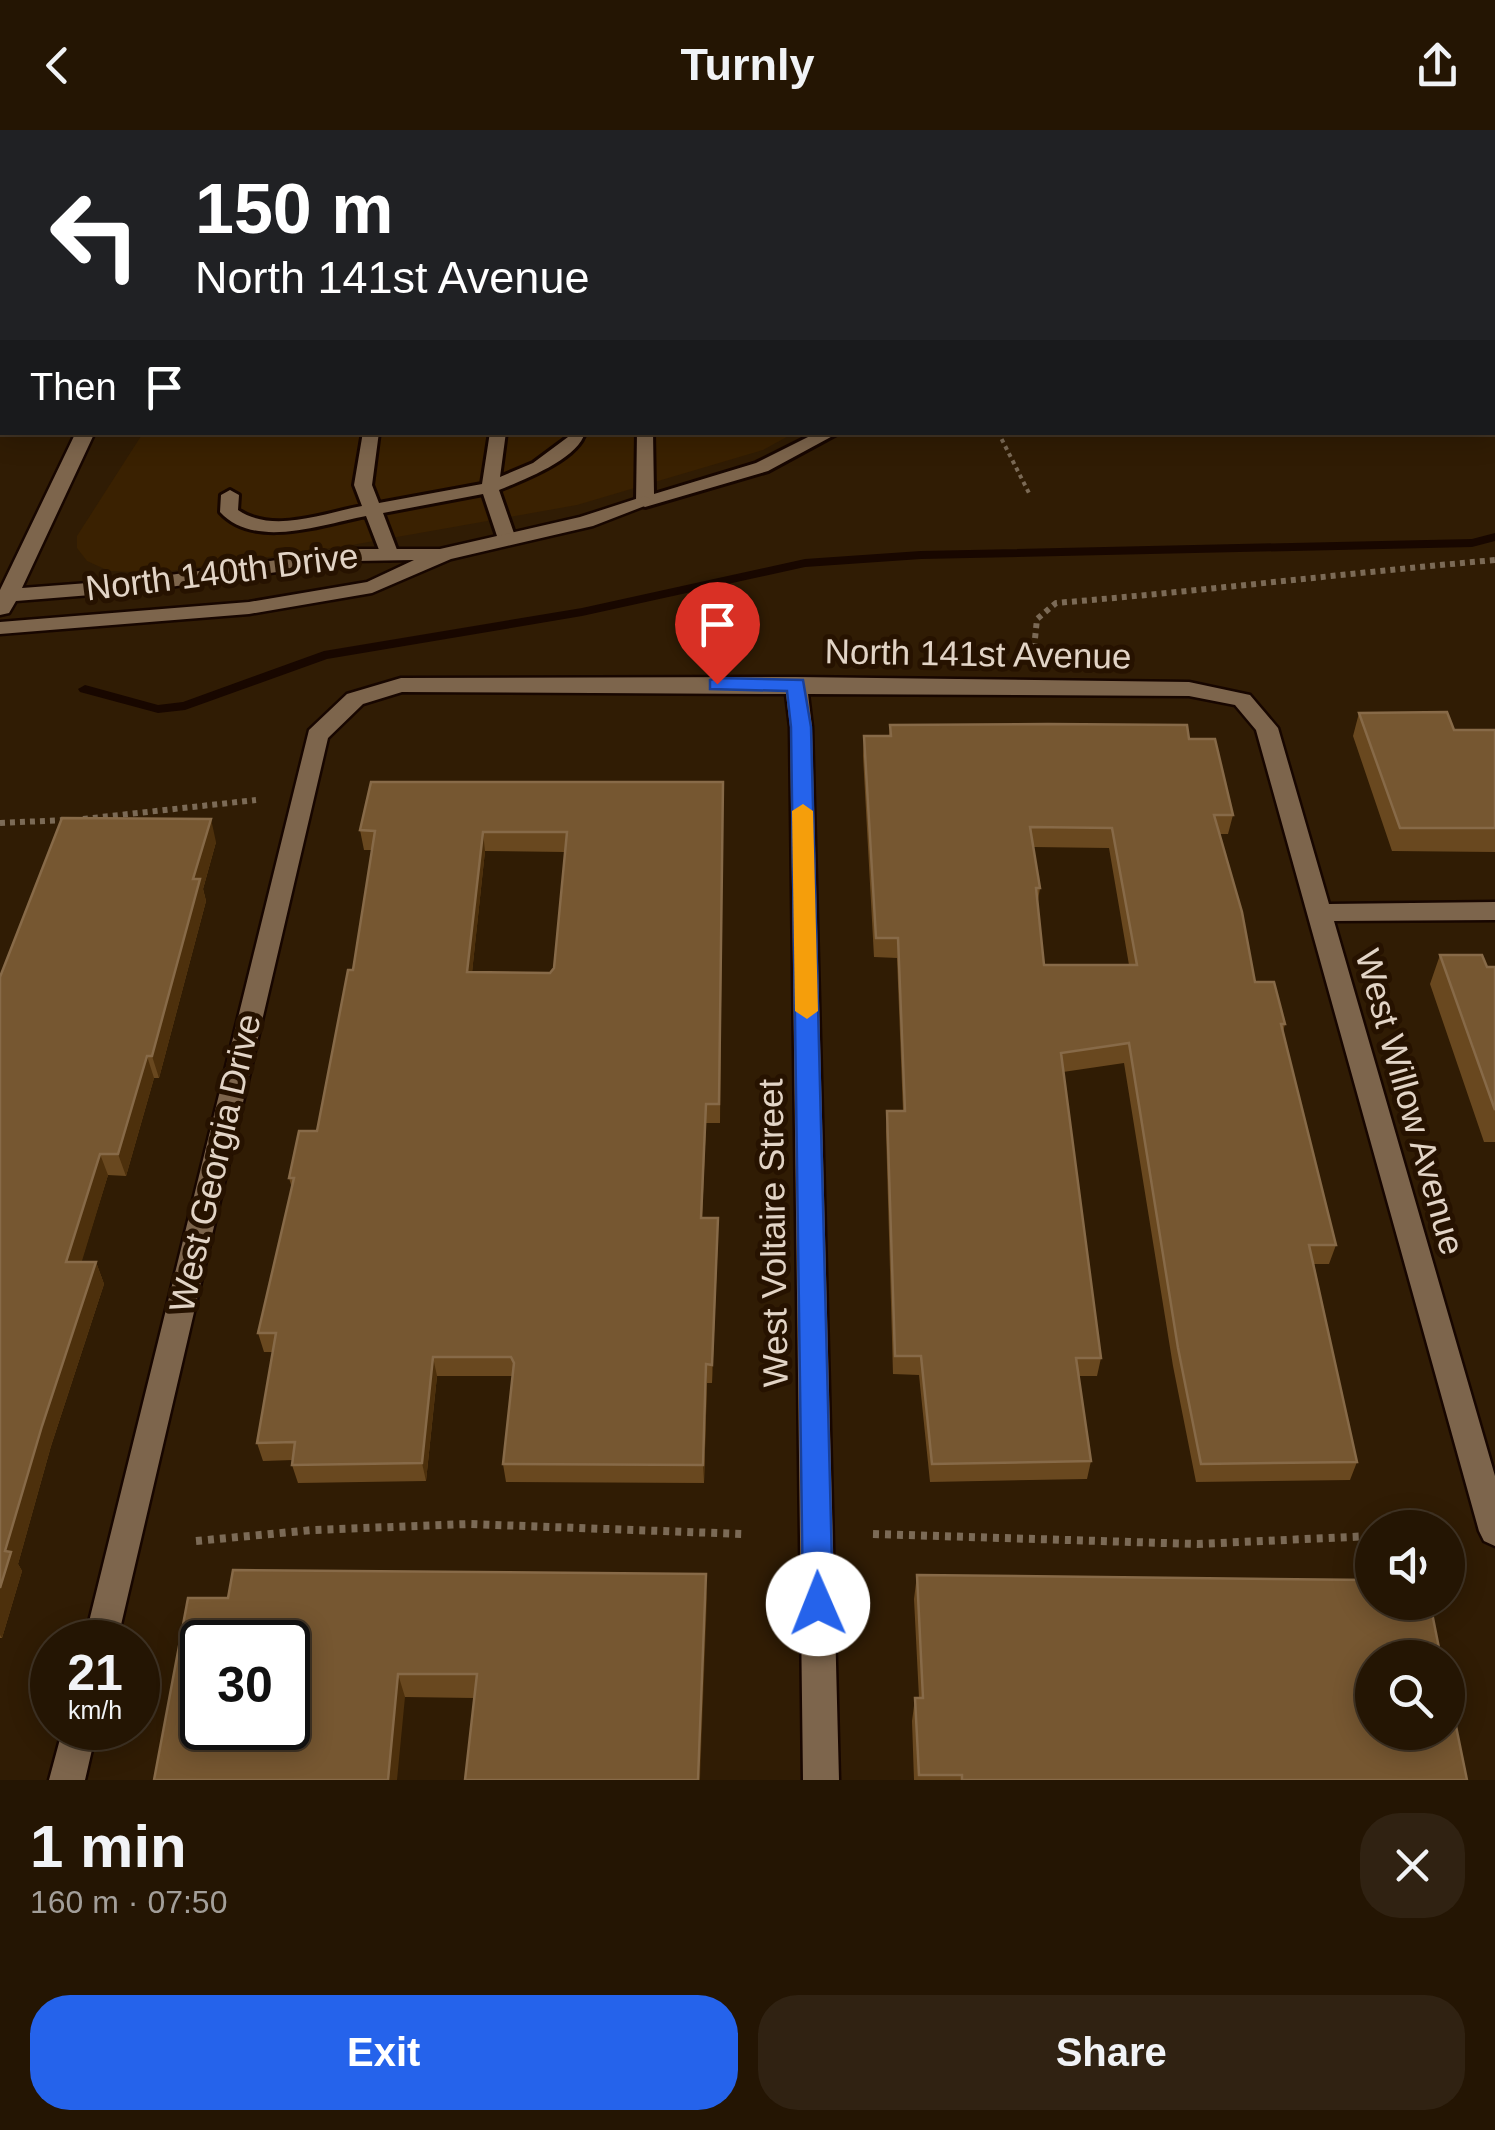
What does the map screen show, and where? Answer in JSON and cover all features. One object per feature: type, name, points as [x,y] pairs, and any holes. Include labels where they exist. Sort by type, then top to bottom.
[{"type":"street","points":[[3,602],[85,435]]},
{"type":"street","name":"North 140th Drive","points":[[0,628],[249,608],[372,588],[445,554],[586,522],[644,502]]},
{"type":"street","name":"North 140th Drive","points":[[3,602],[260,571],[356,555],[445,554]]},
{"type":"street","name":"North 141st Avenue","points":[[355,698],[401,685],[796,684],[1189,689],[1242,700]]},
{"type":"street","name":"West Voltaire Street","points":[[796,684],[802,746],[821,1780]]},
{"type":"street","name":"West Georgia Drive","points":[[105,1620],[317,735],[355,698]]},
{"type":"street","name":"West Willow Avenue","points":[[1242,700],[1268,728],[1493,1515]]},
{"type":"street","points":[[1320,913],[1495,911]]},
{"type":"street","points":[[67,1780],[74,1750]]},
{"type":"lane","points":[[371,435],[363,485],[390,555]]},
{"type":"lane","points":[[498,435],[490,488],[507,539]]},
{"type":"lane","points":[[230,494],[229,512],[252,525],[280,527],[490,488],[539,468],[577,435]]},
{"type":"lane","points":[[644,435],[644,502],[762,467],[826,435]]},
{"type":"path","points":[[1000,435],[1030,495]]},
{"type":"path","points":[[1033,662],[1033,622],[1045,608],[1056,603],[1245,588],[1335,574],[1495,560]]},
{"type":"path","points":[[0,823],[119,816],[256,800]]},
{"type":"path","points":[[196,1541],[313,1530],[469,1524],[744,1534]]},
{"type":"path","points":[[873,1534],[1196,1544],[1355,1537]]},
{"type":"shaded area","points":[[142,435],[790,435],[763,450],[577,505],[346,546],[156,573],[109,571],[87,561],[77,548],[77,536]]},
{"type":"building","points":[[1447,712],[1454,730],[1495,730],[1495,828],[1400,828],[1359,713]]},
{"type":"building","points":[[890,725],[1187,725],[1189,739],[1215,739],[1233,815],[1214,815],[1242,912],[1255,982],[1274,982],[1336,1245],[1309,1245],[1357,1462],[1201,1464],[1178,1348],[1129,1043],[1061,1053],[1101,1358],[1076,1358],[1091,1461],[932,1464],[921,1356],[895,1356],[887,1111],[905,1111],[898,938],[876,938],[864,736],[891,736]],"holes":[[[1030,827],[1112,828],[1137,965],[1044,965],[1036,888],[1040,888]]]},
{"type":"building","points":[[371,782],[723,782],[719,1104],[706,1104],[701,1218],[718,1218],[712,1365],[706,1364],[703,1465],[503,1464],[514,1363],[511,1357],[433,1357],[422,1463],[292,1465],[295,1442],[257,1443],[276,1333],[258,1333],[294,1178],[289,1178],[299,1131],[317,1131],[348,970],[353,970],[375,831],[360,830]],"holes":[[[483,832],[567,832],[554,968],[550,973],[467,972]]]},
{"type":"building","points":[[62,818],[211,819],[193,879],[200,879],[152,1056],[147,1056],[118,1154],[100,1154],[66,1262],[96,1262],[5,1551],[11,1552],[0,1588],[0,977]]},
{"type":"building","points":[[1440,955],[1482,955],[1487,967],[1495,967],[1495,1110]]},
{"type":"building","points":[[233,1570],[706,1574],[698,1780],[465,1780],[477,1674],[398,1674],[388,1780],[154,1780],[180,1641],[180,1750],[310,1750],[310,1620],[184,1620],[188,1598],[228,1598]]},
{"type":"building","points":[[917,1575],[1355,1580],[1355,1620],[1433,1620],[1437,1640],[1355,1640],[1355,1750],[1461,1750],[1467,1780],[962,1780],[962,1775],[919,1775],[915,1698],[923,1698]]},
{"type":"waterway","points":[[85,689],[158,709],[185,706],[324,655],[582,612],[805,563],[921,555],[1472,543],[1495,537]]},
{"type":"slow traffic","points":[[803,811],[807,1011]]},
{"type":"route","points":[[717,684],[796,684],[801,727],[818,1604]]}]
